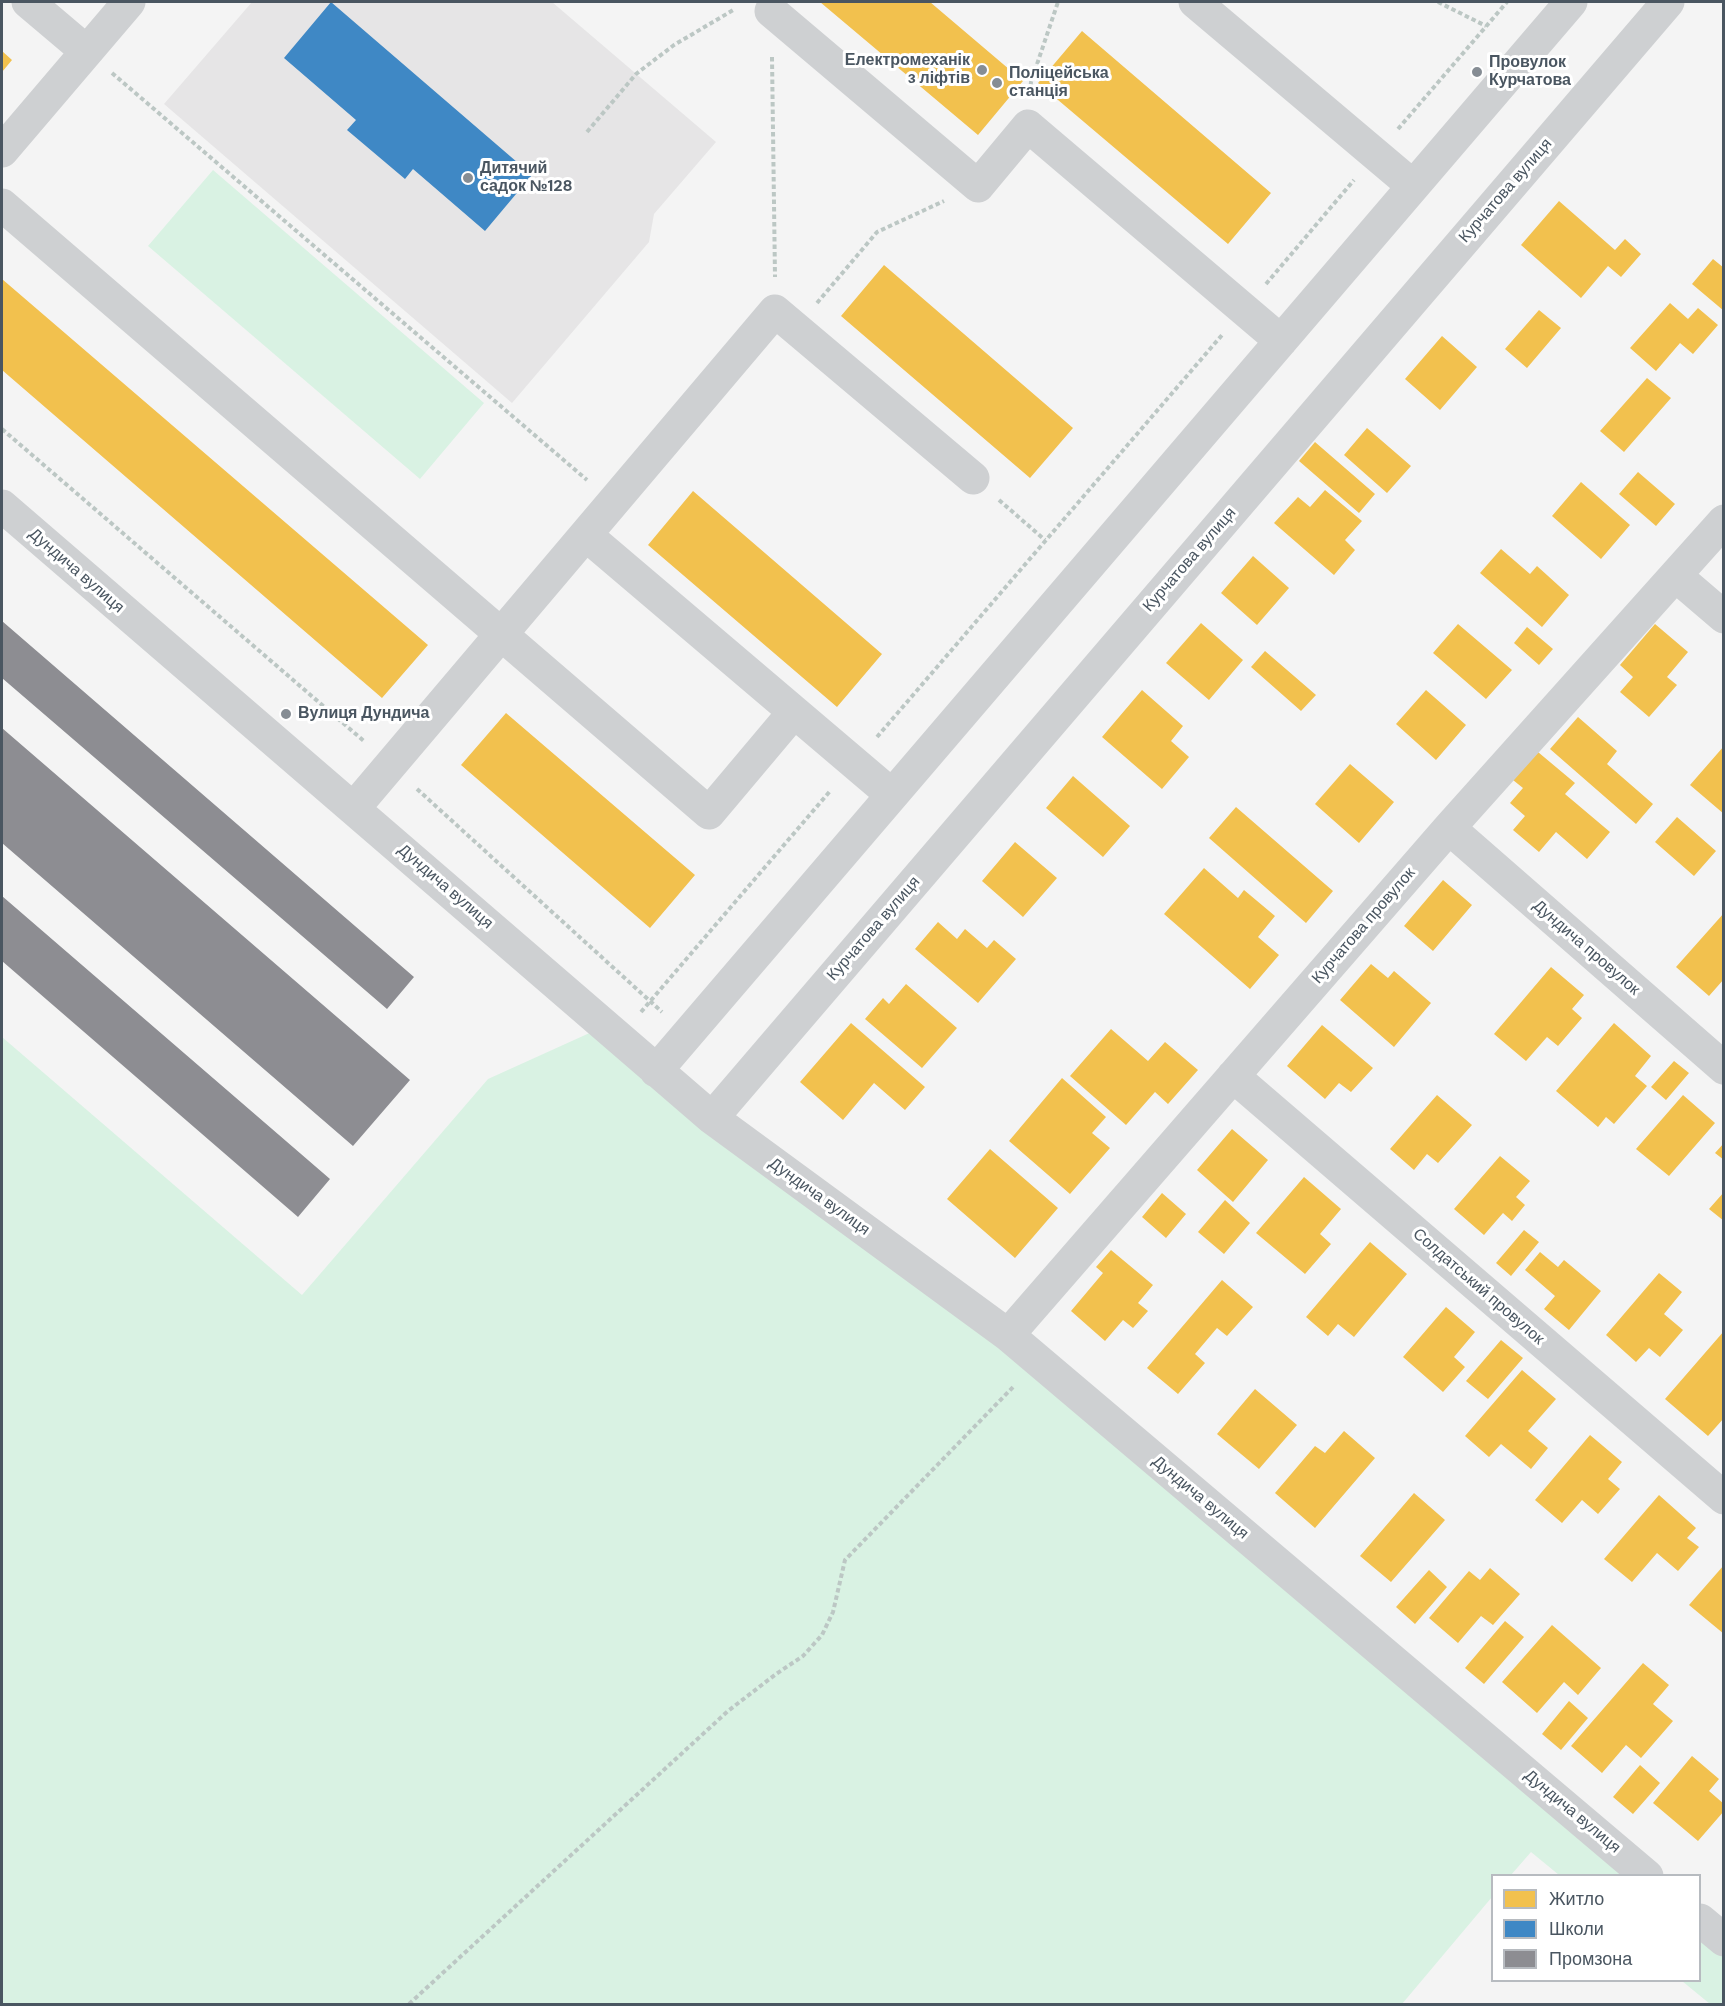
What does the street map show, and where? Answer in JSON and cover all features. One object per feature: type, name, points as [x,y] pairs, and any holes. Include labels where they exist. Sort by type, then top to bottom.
[{"type":"street","points":[[28,2],[86,51]]},
{"type":"street","points":[[2,151],[129,2]]},
{"type":"street","points":[[1195,2],[1413,186]]},
{"type":"street","points":[[656,1071],[1571,2]]},
{"type":"street","name":"Курчатова вулиця","points":[[712,1118],[1668,2]]},
{"type":"street","points":[[755,9],[978,186],[1028,126],[1281,341]]},
{"type":"street","points":[[2,205],[709,813],[794,712]]},
{"type":"street","points":[[354,808],[613,503],[785,320],[973,478]]},
{"type":"street","name":"Дундича вулиця","points":[[2,506],[712,1118],[1008,1335],[1646,1874]]},
{"type":"street","name":"Курчатова провулок","points":[[1008,1335],[1449,828],[1724,521]]},
{"type":"street","points":[[586,535],[892,795]]},
{"type":"street","points":[[1676,576],[1724,617]]},
{"type":"street","name":"Дундича провулок","points":[[1449,828],[1724,1068]]},
{"type":"street","name":"Солдатський провулок","points":[[1233,1076],[1724,1498]]},
{"type":"street","points":[[1701,1921],[1724,1940]]},
{"type":"path","points":[[1028,126],[1031,82],[1058,2]]},
{"type":"path","points":[[1438,2],[1486,26]]},
{"type":"path","points":[[2,429],[391,765],[650,1002],[1507,2]]},
{"type":"path","points":[[587,132],[636,74],[674,45],[755,9],[785,320]]},
{"type":"path","points":[[86,51],[613,503]]},
{"type":"path","points":[[785,320],[877,232],[978,186]]},
{"type":"path","points":[[973,478],[1046,541]]},
{"type":"path","points":[[409,2004],[721,1717],[803,1656],[822,1635],[833,1612],[845,1560],[1039,1361]]},
{"type":"shaded area","name":"Дитячий садок №128","points":[[252,2],[552,2],[716,142],[654,214],[649,242],[512,403],[164,104]]},
{"type":"green space","points":[[213,170],[484,403],[420,479],[148,246]]},
{"type":"green space","points":[[605,1026],[1008,1335],[1646,1874],[1558,1874],[1531,1852],[1512,1874],[1491,1874],[1491,1898],[1402,2004],[2,2004],[2,1037],[302,1295],[488,1079]]},
{"type":"green space","points":[[1701,1921],[1723,1940],[1723,2004],[1710,2004],[1683,1982],[1701,1982]]},
{"type":"building: Житло","points":[[820,2],[930,2],[1023,81],[978,135]]},
{"type":"building: Житло","points":[[1082,31],[1271,193],[1228,244],[1038,83]]},
{"type":"building: Житло","points":[[2,51],[12,60],[2,72]]},
{"type":"building: Житло","points":[[1559,201],[1615,250],[1625,239],[1641,254],[1621,277],[1608,266],[1581,298],[1521,245]]},
{"type":"building: Житло","points":[[1713,259],[1724,268],[1724,311],[1692,284]]},
{"type":"building: Житло","points":[[884,265],[1073,428],[1030,478],[841,316]]},
{"type":"building: Житло","points":[[2,279],[428,645],[382,698],[2,370]]},
{"type":"building: Житло","points":[[1670,303],[1688,319],[1698,308],[1718,325],[1693,354],[1680,343],[1656,371],[1630,348]]},
{"type":"building: Житло","points":[[1539,310],[1561,328],[1527,368],[1505,349]]},
{"type":"building: Житло","points":[[1442,336],[1477,367],[1440,410],[1405,379]]},
{"type":"building: Житло","points":[[1647,378],[1671,398],[1624,452],[1600,431]]},
{"type":"building: Житло","points":[[1367,428],[1411,466],[1387,493],[1344,455]]},
{"type":"building: Житло","points":[[1315,442],[1375,494],[1359,513],[1299,461]]},
{"type":"building: Житло","points":[[1638,472],[1675,504],[1656,526],[1619,494]]},
{"type":"building: Житло","points":[[1581,482],[1630,525],[1601,559],[1552,516]]},
{"type":"building: Житло","points":[[1325,490],[1362,521],[1345,540],[1355,550],[1334,575],[1274,523],[1298,497],[1310,507]]},
{"type":"building: Житло","points":[[693,491],[882,654],[837,707],[648,545]]},
{"type":"building: Житло","points":[[1501,549],[1530,574],[1537,566],[1569,595],[1542,627],[1480,573]]},
{"type":"building: Житло","points":[[1253,556],[1289,588],[1257,625],[1221,593]]},
{"type":"building: Житло","points":[[1201,623],[1243,660],[1209,700],[1166,663]]},
{"type":"building: Житло","points":[[1458,624],[1512,670],[1486,699],[1433,653]]},
{"type":"building: Житло","points":[[1655,624],[1688,652],[1667,677],[1677,685],[1649,717],[1620,692],[1633,677],[1620,665]]},
{"type":"building: Житло","points":[[1527,627],[1553,649],[1539,665],[1514,643]]},
{"type":"building: Житло","points":[[1265,651],[1316,695],[1301,711],[1251,667]]},
{"type":"building: Житло","points":[[1142,690],[1183,726],[1171,741],[1189,757],[1162,789],[1102,737]]},
{"type":"building: Житло","points":[[1426,690],[1466,725],[1436,760],[1396,724]]},
{"type":"building: Житло","points":[[506,713],[695,875],[650,928],[461,765]]},
{"type":"building: Житло","points":[[1578,717],[1617,751],[1607,764],[1653,804],[1636,824],[1550,749]]},
{"type":"building: Житло","points":[[1724,746],[1724,814],[1690,785]]},
{"type":"building: Житло","points":[[1532,747],[1575,783],[1565,794],[1610,832],[1587,859],[1556,832],[1539,852],[1513,830],[1525,816],[1510,803],[1523,788],[1508,776]]},
{"type":"building: Житло","points":[[1350,764],[1394,802],[1359,843],[1315,804]]},
{"type":"building: Житло","points":[[1073,776],[1130,826],[1103,857],[1046,808]]},
{"type":"building: Житло","points":[[1236,807],[1333,891],[1306,923],[1209,838]]},
{"type":"building: Житло","points":[[1677,817],[1716,851],[1694,876],[1655,842]]},
{"type":"building: Житло","points":[[1015,842],[1057,878],[1023,917],[982,881]]},
{"type":"building: Житло","points":[[1204,868],[1238,898],[1244,890],[1275,916],[1258,937],[1279,955],[1250,989],[1164,914]]},
{"type":"building: Житло","points":[[1443,880],[1472,905],[1433,951],[1404,926]]},
{"type":"building: Житло","points":[[1724,913],[1724,979],[1709,996],[1676,967]]},
{"type":"building: Житло","points":[[938,922],[957,939],[965,929],[987,948],[994,940],[1016,959],[978,1003],[915,949]]},
{"type":"building: Житло","points":[[1371,964],[1388,978],[1394,971],[1431,1003],[1394,1047],[1340,1000]]},
{"type":"building: Житло","points":[[1551,967],[1584,995],[1572,1009],[1582,1018],[1558,1046],[1547,1037],[1526,1061],[1494,1034]]},
{"type":"building: Житло","points":[[906,984],[957,1028],[922,1068],[865,1019],[883,998],[889,1004]]},
{"type":"building: Житло","points":[[851,1023],[925,1087],[905,1110],[874,1083],[843,1120],[800,1082]]},
{"type":"building: Житло","points":[[1614,1023],[1651,1056],[1635,1076],[1647,1086],[1614,1124],[1606,1117],[1598,1127],[1556,1091]]},
{"type":"building: Житло","points":[[1322,1025],[1373,1068],[1351,1092],[1339,1083],[1325,1099],[1287,1066]]},
{"type":"building: Житло","points":[[1111,1029],[1148,1061],[1165,1042],[1198,1070],[1168,1104],[1155,1092],[1126,1125],[1070,1076]]},
{"type":"building: Житло","points":[[1674,1061],[1689,1073],[1666,1100],[1651,1087]]},
{"type":"building: Житло","points":[[1062,1078],[1106,1117],[1092,1133],[1110,1148],[1070,1194],[1009,1141]]},
{"type":"building: Житло","points":[[1437,1095],[1472,1125],[1438,1163],[1427,1154],[1414,1170],[1390,1149]]},
{"type":"building: Житло","points":[[1683,1095],[1715,1123],[1669,1176],[1636,1149]]},
{"type":"building: Житло","points":[[1232,1129],[1268,1160],[1233,1202],[1197,1170]]},
{"type":"building: Житло","points":[[1724,1143],[1724,1160],[1715,1153]]},
{"type":"building: Житло","points":[[990,1149],[1058,1208],[1015,1258],[947,1199]]},
{"type":"building: Житло","points":[[1500,1156],[1530,1181],[1516,1197],[1525,1205],[1512,1221],[1503,1213],[1484,1235],[1454,1209]]},
{"type":"building: Житло","points":[[1304,1177],[1341,1209],[1320,1234],[1331,1244],[1305,1274],[1256,1233]]},
{"type":"building: Житло","points":[[1724,1192],[1724,1221],[1709,1209]]},
{"type":"building: Житло","points":[[1162,1193],[1186,1214],[1166,1238],[1142,1217]]},
{"type":"building: Житло","points":[[1225,1200],[1250,1223],[1224,1254],[1198,1232]]},
{"type":"building: Житло","points":[[1524,1230],[1539,1242],[1511,1276],[1496,1263]]},
{"type":"building: Житло","points":[[1370,1242],[1407,1274],[1354,1337],[1338,1324],[1328,1336],[1306,1317]]},
{"type":"building: Житло","points":[[1111,1250],[1153,1285],[1138,1303],[1148,1311],[1133,1328],[1123,1320],[1105,1341],[1071,1311],[1103,1273],[1096,1267]]},
{"type":"building: Житло","points":[[1540,1252],[1558,1267],[1564,1260],[1601,1291],[1569,1330],[1544,1309],[1555,1296],[1525,1270]]},
{"type":"building: Житло","points":[[1659,1273],[1682,1292],[1664,1314],[1683,1330],[1660,1357],[1649,1348],[1636,1362],[1606,1335]]},
{"type":"building: Житло","points":[[1222,1280],[1253,1307],[1227,1336],[1217,1328],[1195,1354],[1205,1363],[1178,1394],[1147,1368]]},
{"type":"building: Житло","points":[[1446,1307],[1475,1332],[1454,1357],[1465,1367],[1443,1392],[1403,1357]]},
{"type":"building: Житло","points":[[1724,1331],[1724,1418],[1708,1436],[1665,1399]]},
{"type":"building: Житло","points":[[1501,1340],[1523,1358],[1488,1399],[1466,1381]]},
{"type":"building: Житло","points":[[1522,1370],[1556,1399],[1528,1431],[1548,1448],[1531,1469],[1501,1444],[1489,1457],[1465,1436]]},
{"type":"building: Житло","points":[[1255,1389],[1297,1425],[1259,1469],[1217,1434]]},
{"type":"building: Житло","points":[[1344,1431],[1375,1458],[1315,1528],[1275,1493],[1315,1446],[1325,1453]]},
{"type":"building: Житло","points":[[1590,1435],[1622,1462],[1608,1479],[1620,1489],[1598,1514],[1582,1500],[1562,1523],[1535,1500]]},
{"type":"building: Житло","points":[[1414,1493],[1445,1520],[1391,1582],[1360,1556]]},
{"type":"building: Житло","points":[[1659,1495],[1696,1528],[1687,1538],[1699,1547],[1678,1571],[1657,1553],[1632,1582],[1604,1559]]},
{"type":"building: Житло","points":[[1724,1565],[1724,1634],[1689,1605]]},
{"type":"building: Житло","points":[[1490,1568],[1520,1594],[1493,1625],[1481,1616],[1458,1643],[1429,1618],[1469,1571],[1480,1580]]},
{"type":"building: Житло","points":[[1429,1570],[1447,1587],[1415,1624],[1396,1607]]},
{"type":"building: Житло","points":[[1505,1621],[1524,1637],[1484,1684],[1465,1668]]},
{"type":"building: Житло","points":[[1552,1625],[1601,1668],[1578,1695],[1564,1682],[1537,1713],[1502,1682]]},
{"type":"building: Житло","points":[[1643,1663],[1669,1685],[1653,1704],[1673,1721],[1641,1758],[1626,1745],[1602,1773],[1571,1746]]},
{"type":"building: Житло","points":[[1569,1701],[1588,1718],[1561,1750],[1542,1734]]},
{"type":"building: Житло","points":[[1692,1756],[1719,1779],[1709,1791],[1724,1804],[1724,1811],[1698,1841],[1653,1803]]},
{"type":"building: Житло","points":[[1640,1765],[1660,1783],[1633,1814],[1613,1797]]},
{"type":"building: Школи","points":[[331,2],[532,175],[485,231],[413,169],[405,179],[347,130],[356,120],[284,58]]},
{"type":"building: Промзона","points":[[2,621],[414,977],[387,1009],[2,678]]},
{"type":"building: Промзона","points":[[2,728],[410,1080],[353,1146],[2,843]]},
{"type":"building: Промзона","points":[[2,896],[330,1179],[298,1217],[2,961]]},
{"type":"place","name":"Електромеханік з ліфтів","points":[[982,70]]},
{"type":"place","name":"Провулок Курчатова","points":[[1477,72]]},
{"type":"place","name":"Поліцейська станція","points":[[997,83]]},
{"type":"place","name":"Дитячий садок №128","points":[[468,178]]},
{"type":"place","name":"Вулиця Дундича","points":[[286,714]]}]
